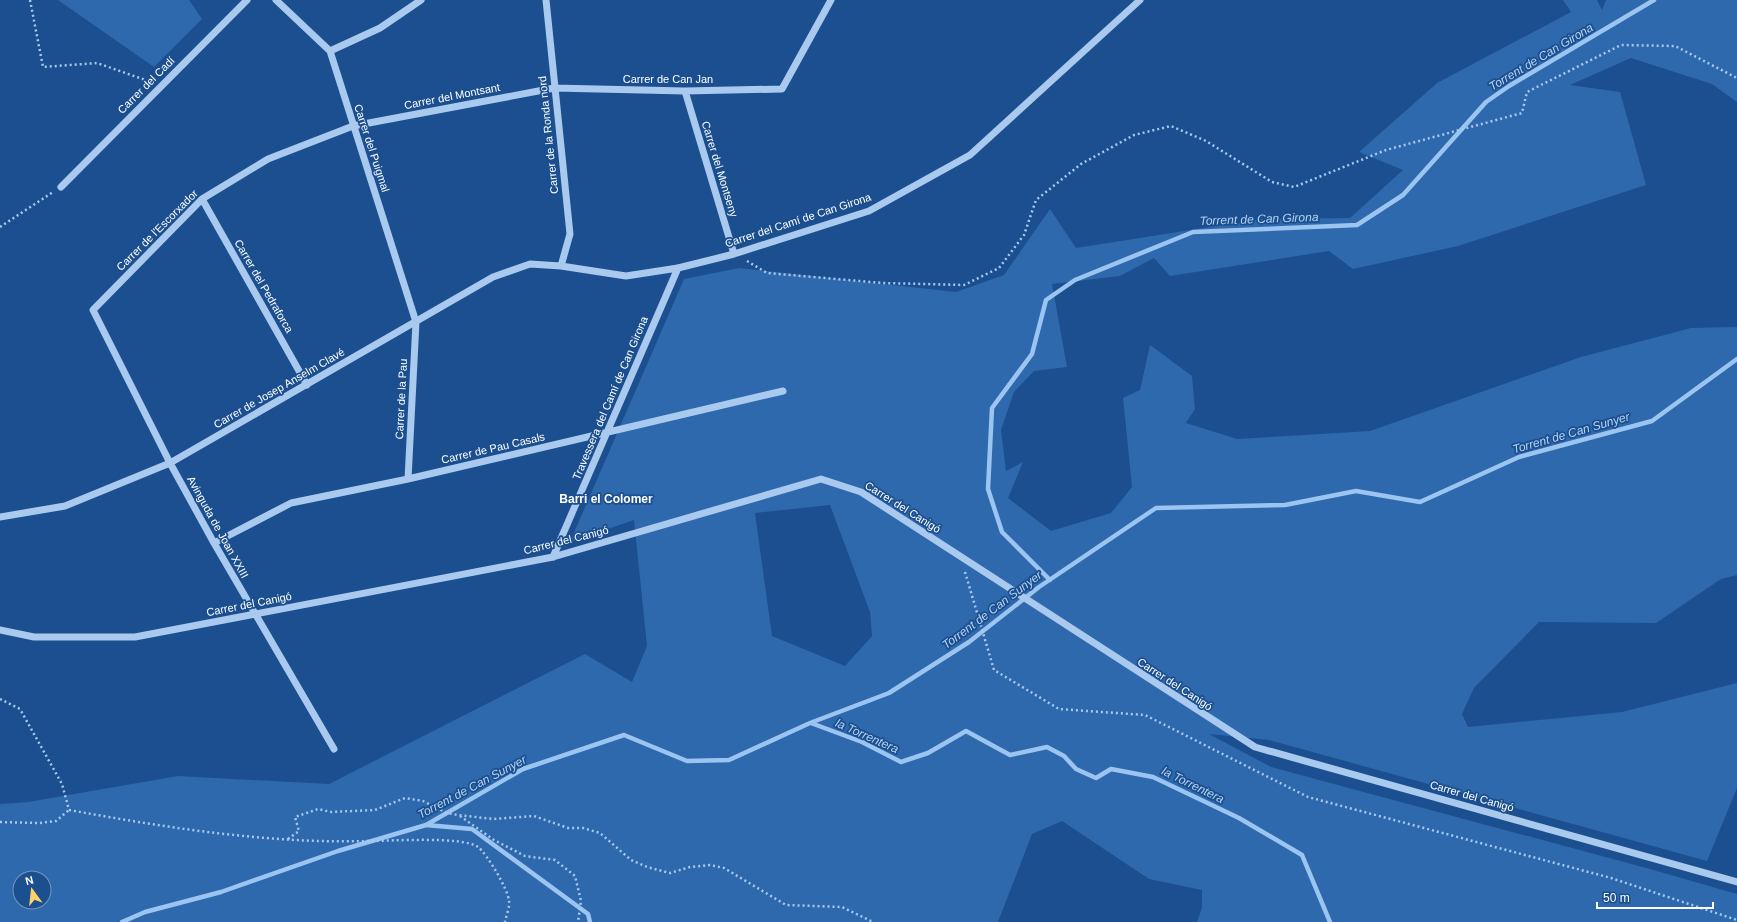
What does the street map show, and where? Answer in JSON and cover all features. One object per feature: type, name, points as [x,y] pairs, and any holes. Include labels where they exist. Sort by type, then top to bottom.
[{"type":"street","name":"Carrer del Cadí","points":[[61,187],[246,0]]},
{"type":"street","name":"Carrer del Puigmal","points":[[276,0],[330,51],[416,322]]},
{"type":"street","points":[[330,51],[380,28],[421,0]]},
{"type":"street","name":"Carrer de la Ronda nord","points":[[546,0],[570,234],[561,266]]},
{"type":"street","name":"Carrer de Can Jan","points":[[554,88],[684,91],[782,89],[831,0]]},
{"type":"street","name":"Carrer del Camí de Can Girona","points":[[561,266],[626,276],[678,268],[734,254],[869,211],[970,154],[1140,0]]},
{"type":"street","name":"Carrer del Montsant","points":[[353,126],[554,88]]},
{"type":"street","name":"Carrer del Montseny","points":[[684,91],[734,254]]},
{"type":"street","name":"Carrer de l'Escorxador","points":[[93,310],[202,199],[268,159],[353,126]]},
{"type":"street","name":"Carrer del Pedraforca","points":[[202,199],[307,385]]},
{"type":"street","name":"Carrer de Josep Anselm Clavé","points":[[0,516],[64,506],[170,462],[307,385],[493,277],[530,264],[561,266]]},
{"type":"street","name":"Travessera del Camí de Can Girona","points":[[553,557],[678,268]]},
{"type":"street","name":"Avinguda de Joan XXIII","points":[[93,310],[170,462],[214,543],[334,749]]},
{"type":"street","name":"Carrer de la Pau","points":[[408,478],[416,322]]},
{"type":"street","name":"Carrer de Pau Casals","points":[[214,543],[291,503],[408,478],[783,391]]},
{"type":"street","name":"Carrer del Canigó","points":[[0,630],[34,637],[135,637],[553,557],[821,479],[861,492],[1092,643],[1255,747],[1737,882]]},
{"type":"path","points":[[30,0],[43,67],[97,63],[161,85]]},
{"type":"path","points":[[734,254],[767,273],[883,283],[964,286],[999,268],[1024,235],[1036,200],[1081,164],[1134,135],[1171,126],[1206,141],[1272,182],[1294,187],[1386,150],[1522,113],[1527,92],[1621,45],[1675,46],[1737,78]]},
{"type":"path","points":[[0,227],[61,187]]},
{"type":"path","points":[[960,557],[994,670],[1059,709],[1145,715],[1308,797],[1611,878],[1737,920]]},
{"type":"path","points":[[0,700],[20,709],[62,784],[69,810]]},
{"type":"path","points":[[288,839],[299,831],[295,817],[318,809],[331,812],[375,810],[405,798],[423,801],[447,813],[458,815],[493,819],[534,816],[568,828],[583,828],[600,834],[632,860],[648,867],[670,873],[690,867],[710,865],[724,868],[786,905],[842,907],[873,922]]},
{"type":"path","points":[[0,822],[39,823],[56,821],[69,810]]},
{"type":"path","points":[[69,810],[146,824],[263,839],[349,842],[454,840],[477,846],[495,868],[510,902],[505,922]]},
{"type":"path","points":[[458,815],[494,840],[525,856],[555,860],[575,876],[581,901],[578,922]]},
{"type":"shaded area","points":[[58,0],[189,0],[202,19],[154,67]]},
{"type":"shaded area","points":[[1563,0],[1597,0],[1602,10],[1606,0],[1737,0],[1737,102],[1712,84],[1631,58],[1570,85],[1620,92],[1646,185],[1458,246],[1353,269],[1329,251],[1170,276],[1154,258],[1120,276],[1052,284],[1067,367],[1034,371],[1014,392],[1001,430],[1006,471],[1023,462],[1008,498],[1051,531],[1111,513],[1132,487],[1123,398],[1140,390],[1150,345],[1192,376],[1195,409],[1186,423],[1237,439],[1370,431],[1581,357],[1691,328],[1737,327],[1737,575],[1721,579],[1656,623],[1539,622],[1474,688],[1462,714],[1468,727],[1622,712],[1737,683],[1737,788],[1707,861],[1269,740],[1209,734],[1271,767],[1650,869],[1737,894],[1737,922],[1197,922],[1202,908],[1202,890],[1149,879],[1062,821],[1032,834],[998,922],[0,922],[0,804],[28,802],[178,776],[329,784],[585,654],[632,682],[647,646],[634,520],[570,542],[684,279],[739,268],[956,292],[1004,275],[1050,209],[1076,248],[1261,219],[1350,218],[1403,170],[1359,152],[1437,83],[1571,12]],"holes":[[[830,505],[870,612],[872,636],[845,666],[772,636],[755,513]]]},
{"type":"waterway","name":"Torrent de Can Girona","points":[[1050,580],[1002,532],[988,489],[992,408],[1032,354],[1046,300],[1075,280],[1193,232],[1357,225],[1403,195],[1486,102],[1509,86],[1654,0]]},
{"type":"waterway","name":"Torrent de Can Sunyer","points":[[122,922],[145,912],[221,892],[338,851],[426,825],[523,769],[624,735],[687,761],[729,760],[810,723],[889,693],[969,642],[1039,587],[1156,508],[1285,505],[1356,491],[1420,502],[1519,457],[1652,421],[1737,359]]},
{"type":"waterway","name":"la Torrentera","points":[[811,723],[862,742],[901,762],[928,753],[966,731],[1010,755],[1047,747],[1064,756],[1076,769],[1096,778],[1111,769],[1153,777],[1239,818],[1302,855],[1330,922]]},
{"type":"waterway","points":[[426,825],[472,829],[588,914],[590,922]]},
{"type":"district","name":"Barri el Colomer","points":[[606,499]]}]
